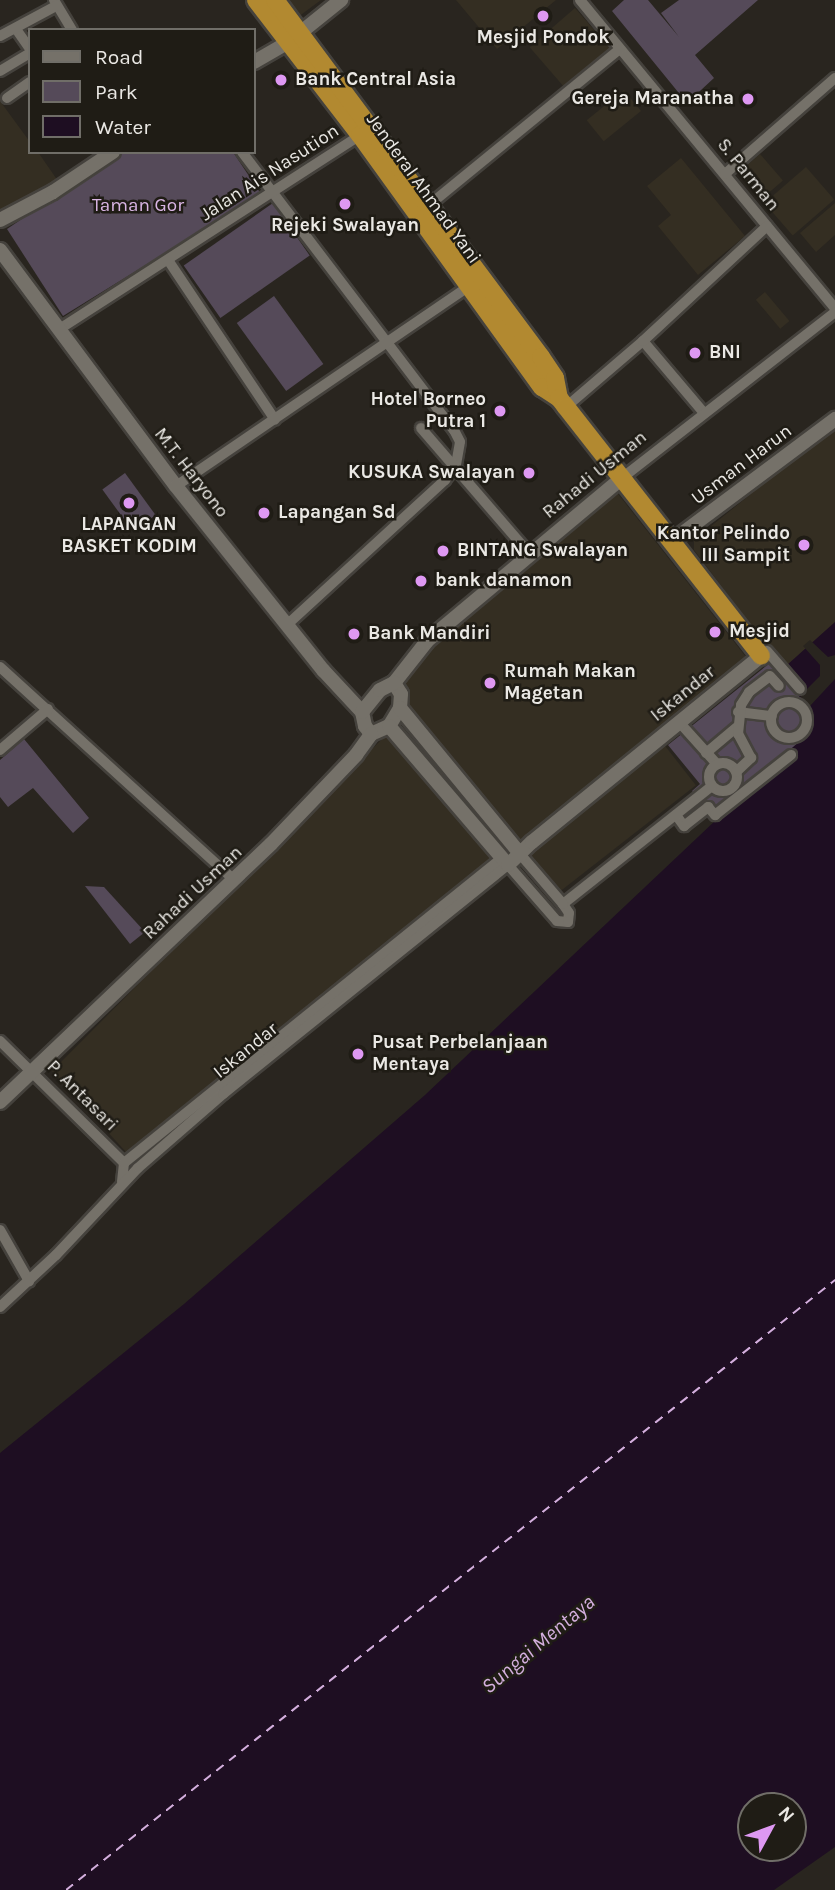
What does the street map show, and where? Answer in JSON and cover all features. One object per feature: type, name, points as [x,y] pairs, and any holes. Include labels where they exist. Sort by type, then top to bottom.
[{"type":"highway","name":"Jenderal Ahmad Yani","points":[[256,0],[294,37],[365,132],[468,287],[541,387],[563,402],[764,653]]},
{"type":"highway","name":"Jenderal Ahmad Yani","points":[[275,0],[294,37]]},
{"type":"highway","name":"Jenderal Ahmad Yani","points":[[365,132],[428,206],[541,357],[555,378],[563,402]]},
{"type":"street","points":[[256,61],[294,37],[341,0]]},
{"type":"street","name":"S. Parman","points":[[580,0],[835,310]]},
{"type":"street","points":[[0,36],[16,29],[55,3],[70,28]]},
{"type":"street","points":[[16,29],[28,48]]},
{"type":"street","points":[[428,206],[621,49]]},
{"type":"street","points":[[0,71],[28,52]]},
{"type":"street","points":[[725,174],[835,78]]},
{"type":"street","points":[[7,98],[28,83]]},
{"type":"street","name":"Jalan Ais Nasution","points":[[58,330],[365,132]]},
{"type":"street","points":[[0,220],[53,192],[110,154]]},
{"type":"street","points":[[243,154],[454,430],[461,451],[456,465],[445,480],[287,625]]},
{"type":"street","points":[[563,402],[643,341],[767,226]]},
{"type":"street","name":"M.T. Haryono","points":[[0,250],[176,486],[287,625],[362,712],[365,726],[371,734]]},
{"type":"street","points":[[168,260],[275,420]]},
{"type":"street","points":[[176,486],[468,287]]},
{"type":"street","name":"Rahadi Usman","points":[[362,712],[380,690],[394,684],[426,641],[529,553],[835,310]]},
{"type":"street","points":[[643,341],[704,413]]},
{"type":"street","name":"Usman Harun","points":[[672,541],[835,419]]},
{"type":"street","points":[[421,428],[456,465],[529,553]]},
{"type":"street","points":[[764,653],[800,690]]},
{"type":"street","name":"Iskandar","points":[[0,1307],[29,1281],[122,1182],[223,1094],[764,653]]},
{"type":"street","points":[[0,667],[234,880]]},
{"type":"street","points":[[736,772],[726,763],[717,764],[709,776],[712,786],[721,790],[731,788],[736,781],[736,772],[751,758],[740,741],[737,727],[738,712],[750,692],[770,676],[779,686]]},
{"type":"street","points":[[371,734],[389,726],[400,708],[401,694],[394,684]]},
{"type":"street","points":[[389,726],[557,921],[568,922],[569,913],[563,904],[400,708]]},
{"type":"street","points":[[0,750],[48,709]]},
{"type":"street","points":[[738,712],[772,716]]},
{"type":"street","points":[[679,722],[717,764]]},
{"type":"street","points":[[706,752],[737,727]]},
{"type":"street","name":"Rahadi Usman","points":[[0,1102],[234,880],[356,755],[371,734]]},
{"type":"street","points":[[676,815],[684,826],[708,807],[715,815],[791,755]]},
{"type":"street","points":[[563,904],[712,786]]},
{"type":"street","name":"Iskandar","points":[[124,1163],[416,925],[505,862]]},
{"type":"street","name":"P. Antasari","points":[[0,1041],[124,1163]]},
{"type":"street","points":[[122,1182],[124,1163]]},
{"type":"street","points":[[0,1230],[29,1281]]},
{"type":"shaded area","points":[[279,0],[321,0],[294,20]]},
{"type":"shaded area","points":[[456,0],[556,0],[497,49]]},
{"type":"shaded area","points":[[575,8],[612,50],[566,90],[530,47]]},
{"type":"shaded area","points":[[624,90],[641,111],[604,141],[587,120]]},
{"type":"shaded area","points":[[0,101],[28,139],[28,154],[39,154],[58,181],[0,211]]},
{"type":"shaded area","points":[[760,154],[783,180],[766,196],[743,169]]},
{"type":"shaded area","points":[[681,158],[745,236],[698,275],[658,226],[671,215],[647,186]]},
{"type":"shaded area","points":[[806,167],[834,199],[793,236],[764,203]]},
{"type":"shaded area","points":[[835,203],[835,235],[816,252],[800,233]]},
{"type":"shaded area","points":[[765,292],[789,321],[780,329],[756,300]]},
{"type":"shaded area","points":[[835,426],[835,680],[810,706],[771,659],[764,642],[694,550],[694,540]]},
{"type":"shaded area","points":[[615,490],[746,657],[521,843],[407,708],[404,683],[423,656],[546,545]]},
{"type":"shaded area","points":[[388,733],[498,863],[136,1163],[52,1071]]},
{"type":"shaded area","points":[[662,742],[696,785],[560,892],[526,849]]},
{"type":"green space","points":[[624,0],[648,0],[679,37],[661,13],[679,0],[758,0],[695,55],[714,78],[687,103],[612,11]]},
{"type":"green space","name":"Taman Gor","points":[[118,154],[234,154],[261,194],[63,316],[7,229]]},
{"type":"green space","points":[[273,203],[310,255],[220,318],[184,266]]},
{"type":"green space","points":[[274,296],[323,364],[286,391],[237,323]]},
{"type":"green space","name":"LAPANGAN BASKET KODIM","points":[[125,473],[156,515],[133,532],[102,489]]},
{"type":"green space","points":[[771,662],[809,707],[813,726],[791,749],[796,755],[716,820],[692,791],[700,784],[668,745]]},
{"type":"green space","points":[[24,739],[89,818],[73,833],[33,788],[8,807],[0,797],[0,760]]},
{"type":"green space","points":[[85,886],[104,887],[145,932],[130,944]]},
{"type":"water","name":"Sungai Mentaya","points":[[835,622],[835,1847],[774,1890],[0,1890],[0,1453],[184,1304],[425,1095],[716,820],[795,755],[791,749],[808,734],[813,716],[798,695],[805,688],[787,665]]},
{"type":"pier","points":[[810,640],[828,657],[835,655],[835,679],[810,706],[800,696],[820,676],[820,665],[803,646]]},
{"type":"ferry route","points":[[66,1890],[835,1280]]},
{"type":"place","name":"Mesjid Pondok","points":[[543,16]]},
{"type":"place","name":"Bank Central Asia","points":[[281,80]]},
{"type":"place","name":"Gereja Maranatha","points":[[748,99]]},
{"type":"place","name":"Rejeki Swalayan","points":[[345,204]]},
{"type":"place","name":"BNI","points":[[695,353]]},
{"type":"place","name":"Hotel Borneo Putra 1","points":[[500,411]]},
{"type":"place","name":"KUSUKA Swalayan","points":[[529,473]]},
{"type":"place","name":"LAPANGAN BASKET KODIM","points":[[129,503]]},
{"type":"place","name":"Lapangan Sd","points":[[264,513]]},
{"type":"place","name":"Kantor Pelindo III Sampit","points":[[804,545]]},
{"type":"place","name":"BINTANG Swalayan","points":[[443,551]]},
{"type":"place","name":"bank danamon","points":[[421,581]]},
{"type":"place","name":"Mesjid","points":[[715,632]]},
{"type":"place","name":"Bank Mandiri","points":[[354,634]]},
{"type":"place","name":"Rumah Makan Magetan","points":[[490,683]]},
{"type":"place","name":"Pusat Perbelanjaan Mentaya","points":[[358,1054]]}]
